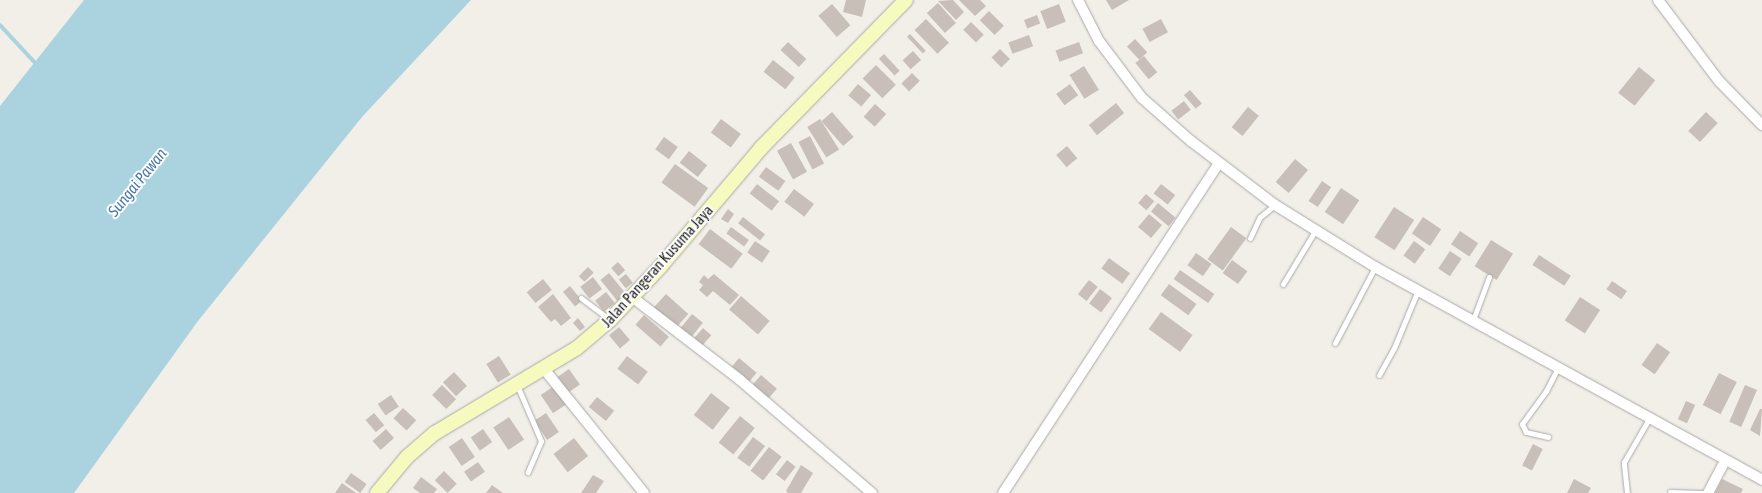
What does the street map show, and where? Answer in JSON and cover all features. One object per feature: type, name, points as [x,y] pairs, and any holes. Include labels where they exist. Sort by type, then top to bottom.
[{"type":"street","name":"Jalan Pangeran Kusuma Jaya","points":[[377,493],[422,443],[577,348],[610,320],[761,148],[906,0]]},
{"type":"street","points":[[1078,0],[1099,40],[1142,98],[1220,163],[1275,205],[1375,267],[1559,366],[1762,480]]},
{"type":"street","points":[[1658,0],[1714,75],[1762,125]]},
{"type":"street","points":[[1003,493],[1220,163]]},
{"type":"street","points":[[632,296],[740,380],[872,493]]},
{"type":"street","points":[[544,369],[644,493]]},
{"type":"street","points":[[1708,493],[1726,461]]},
{"type":"lane","points":[[1250,238],[1260,217],[1275,205]]},
{"type":"lane","points":[[1283,284],[1315,231]]},
{"type":"lane","points":[[1334,343],[1375,267]]},
{"type":"lane","points":[[1473,320],[1490,276]]},
{"type":"lane","points":[[1379,375],[1418,290]]},
{"type":"lane","points":[[581,298],[610,320]]},
{"type":"lane","points":[[1548,437],[1526,432],[1522,424],[1546,391],[1559,366]]},
{"type":"lane","points":[[517,385],[541,441],[528,472]]},
{"type":"lane","points":[[1627,493],[1624,462],[1650,417]]},
{"type":"lane","points":[[1670,492],[1708,493]]},
{"type":"water","name":"Sungai Pawan","points":[[84,0],[471,0],[362,117],[198,321],[74,493],[0,493],[0,106]]},
{"type":"building","points":[[846,0],[866,0],[862,17],[843,12]]},
{"type":"building","points":[[953,0],[964,12],[956,20],[938,1]]},
{"type":"building","points":[[959,0],[980,0],[986,6],[975,16]]},
{"type":"building","points":[[1106,0],[1129,0],[1112,10]]},
{"type":"building","points":[[938,3],[956,23],[945,33],[927,13]]},
{"type":"building","points":[[832,4],[850,25],[837,37],[818,16]]},
{"type":"building","points":[[1059,4],[1066,22],[1047,29],[1040,11]]},
{"type":"building","points":[[989,11],[1004,26],[995,35],[980,20]]},
{"type":"building","points":[[1037,15],[1040,23],[1027,28],[1024,20]]},
{"type":"building","points":[[926,19],[949,43],[937,54],[914,30]]},
{"type":"building","points":[[1161,19],[1168,32],[1150,42],[1142,29]]},
{"type":"building","points":[[971,22],[984,35],[976,43],[963,30]]},
{"type":"building","points":[[910,34],[926,51],[923,54],[907,37]]},
{"type":"building","points":[[1029,35],[1033,46],[1012,54],[1008,43]]},
{"type":"building","points":[[1135,39],[1147,52],[1139,60],[1127,47]]},
{"type":"building","points":[[788,42],[806,59],[799,67],[780,50]]},
{"type":"building","points":[[1079,42],[1083,53],[1060,62],[1056,51]]},
{"type":"building","points":[[1000,49],[1010,59],[1001,67],[992,57]]},
{"type":"building","points":[[913,51],[921,60],[911,69],[903,60]]},
{"type":"building","points":[[884,54],[900,71],[895,76],[879,59]]},
{"type":"building","points":[[1144,56],[1157,72],[1149,79],[1135,63]]},
{"type":"building","points":[[773,60],[795,78],[785,89],[764,72]]},
{"type":"building","points":[[876,65],[896,85],[882,98],[863,78]]},
{"type":"building","points":[[1084,66],[1099,90],[1084,99],[1070,75]]},
{"type":"building","points":[[1639,67],[1655,80],[1635,106],[1618,93]]},
{"type":"building","points":[[912,73],[920,81],[909,91],[901,84]]},
{"type":"building","points":[[858,84],[871,95],[861,106],[848,95]]},
{"type":"building","points":[[1070,84],[1078,95],[1064,105],[1056,94]]},
{"type":"building","points":[[1190,90],[1202,104],[1196,109],[1184,95]]},
{"type":"building","points":[[1184,101],[1191,110],[1178,120],[1171,111]]},
{"type":"building","points":[[1116,103],[1124,113],[1097,135],[1089,125]]},
{"type":"building","points":[[875,104],[886,114],[875,127],[864,117]]},
{"type":"building","points":[[1248,107],[1259,116],[1243,136],[1232,127]]},
{"type":"building","points":[[832,112],[854,137],[843,146],[821,121]]},
{"type":"building","points":[[1706,112],[1718,123],[1700,142],[1688,131]]},
{"type":"building","points":[[721,119],[741,134],[731,148],[711,133]]},
{"type":"building","points":[[820,119],[839,150],[826,157],[807,127]]},
{"type":"building","points":[[810,136],[824,164],[812,170],[798,142]]},
{"type":"building","points":[[664,137],[678,147],[669,159],[655,149]]},
{"type":"building","points":[[791,143],[807,172],[793,180],[777,151]]},
{"type":"building","points":[[1067,146],[1077,158],[1067,167],[1056,155]]},
{"type":"building","points":[[689,151],[707,165],[698,177],[680,163]]},
{"type":"building","points":[[1295,159],[1308,170],[1289,193],[1276,182]]},
{"type":"building","points":[[675,164],[708,188],[695,207],[661,183]]},
{"type":"building","points":[[766,167],[785,181],[778,191],[759,177]]},
{"type":"building","points":[[1322,181],[1331,187],[1318,207],[1309,201]]},
{"type":"building","points":[[757,184],[779,201],[772,211],[750,193]]},
{"type":"building","points":[[1161,184],[1175,195],[1168,205],[1154,193]]},
{"type":"building","points":[[1341,188],[1359,200],[1343,224],[1325,212]]},
{"type":"building","points":[[794,189],[814,204],[804,217],[784,202]]},
{"type":"building","points":[[1146,194],[1154,201],[1146,210],[1138,203]]},
{"type":"building","points":[[1158,203],[1176,218],[1169,226],[1151,211]]},
{"type":"building","points":[[1394,207],[1414,220],[1395,250],[1374,237]]},
{"type":"building","points":[[728,209],[734,214],[728,223],[721,219]]},
{"type":"building","points":[[1149,214],[1162,225],[1151,238],[1138,227]]},
{"type":"building","points":[[743,217],[765,234],[760,241],[738,223]]},
{"type":"building","points":[[1423,217],[1441,229],[1430,246],[1412,234]]},
{"type":"building","points":[[731,227],[749,240],[744,246],[726,233]]},
{"type":"building","points":[[1231,227],[1246,238],[1223,271],[1207,259]]},
{"type":"building","points":[[710,229],[743,254],[731,269],[699,244]]},
{"type":"building","points":[[1460,231],[1478,243],[1469,257],[1451,244]]},
{"type":"building","points":[[1491,240],[1513,254],[1497,280],[1475,266]]},
{"type":"building","points":[[755,241],[770,251],[762,263],[747,253]]},
{"type":"building","points":[[1414,241],[1425,249],[1415,264],[1403,256]]},
{"type":"building","points":[[1450,251],[1462,259],[1450,276],[1438,268]]},
{"type":"building","points":[[1196,253],[1212,264],[1203,276],[1187,265]]},
{"type":"building","points":[[1539,255],[1571,276],[1564,286],[1532,265]]},
{"type":"building","points":[[1109,258],[1130,273],[1122,284],[1101,269]]},
{"type":"building","points":[[1232,260],[1247,271],[1238,284],[1223,273]]},
{"type":"building","points":[[618,262],[625,270],[618,276],[611,268]]},
{"type":"building","points":[[588,267],[594,273],[584,282],[579,276]]},
{"type":"building","points":[[1180,270],[1214,294],[1208,303],[1174,279]]},
{"type":"building","points":[[609,273],[626,294],[617,301],[600,280]]},
{"type":"building","points":[[626,274],[633,283],[626,288],[619,280]]},
{"type":"building","points":[[714,274],[739,295],[730,305],[713,291],[707,297],[699,290],[703,285],[699,282],[704,275],[708,279]]},
{"type":"building","points":[[593,277],[602,289],[589,299],[580,287]]},
{"type":"building","points":[[543,279],[552,290],[535,303],[527,292]]},
{"type":"building","points":[[1089,280],[1098,287],[1087,301],[1078,294]]},
{"type":"building","points":[[1612,281],[1627,291],[1621,299],[1606,289]]},
{"type":"building","points":[[1169,284],[1197,304],[1188,315],[1161,295]]},
{"type":"building","points":[[570,286],[582,301],[575,306],[563,292]]},
{"type":"building","points":[[1100,289],[1112,298],[1101,312],[1089,303]]},
{"type":"building","points":[[606,292],[615,303],[604,312],[595,301]]},
{"type":"building","points":[[553,294],[571,318],[561,326],[555,319],[551,322],[538,307]]},
{"type":"building","points":[[666,294],[688,314],[675,329],[653,309]]},
{"type":"building","points":[[741,296],[770,321],[758,335],[729,310]]},
{"type":"building","points":[[1580,297],[1600,310],[1585,334],[1565,320]]},
{"type":"building","points":[[1161,312],[1193,335],[1180,352],[1149,329]]},
{"type":"building","points":[[692,314],[703,323],[690,339],[679,330]]},
{"type":"building","points":[[644,315],[669,337],[660,346],[635,325]]},
{"type":"building","points":[[578,318],[585,327],[580,331],[573,323]]},
{"type":"building","points":[[619,327],[630,340],[620,348],[609,335]]},
{"type":"building","points":[[703,328],[711,335],[701,347],[693,340]]},
{"type":"building","points":[[1657,343],[1670,352],[1655,374],[1642,365]]},
{"type":"building","points":[[499,356],[511,375],[498,383],[486,364]]},
{"type":"building","points":[[627,356],[648,372],[638,384],[617,369]]},
{"type":"building","points":[[739,358],[757,373],[750,381],[732,366]]},
{"type":"building","points":[[569,369],[580,385],[568,393],[558,377]]},
{"type":"building","points":[[454,372],[467,386],[456,396],[443,382]]},
{"type":"building","points":[[1719,373],[1737,382],[1720,414],[1703,405]]},
{"type":"building","points":[[761,375],[777,389],[768,399],[752,385]]},
{"type":"building","points":[[442,385],[456,399],[446,409],[432,395]]},
{"type":"building","points":[[1745,385],[1757,390],[1741,427],[1729,422]]},
{"type":"building","points":[[554,386],[566,404],[553,413],[541,395]]},
{"type":"building","points":[[711,393],[730,408],[713,430],[694,415]]},
{"type":"building","points":[[391,395],[399,407],[386,416],[378,404]]},
{"type":"building","points":[[597,397],[614,411],[606,421],[589,407]]},
{"type":"building","points":[[1686,401],[1695,405],[1687,423],[1678,419]]},
{"type":"building","points":[[403,408],[416,420],[407,431],[393,418]]},
{"type":"building","points":[[1760,409],[1762,409],[1760,436],[1750,430]]},
{"type":"building","points":[[374,413],[384,425],[376,432],[366,420]]},
{"type":"building","points":[[546,413],[559,432],[547,440],[534,421]]},
{"type":"building","points":[[740,416],[755,428],[733,454],[719,442]]},
{"type":"building","points":[[509,417],[524,439],[508,450],[493,428]]},
{"type":"building","points":[[386,429],[394,438],[381,450],[373,441]]},
{"type":"building","points":[[483,429],[492,442],[480,451],[471,438]]},
{"type":"building","points":[[753,437],[765,446],[749,467],[737,458]]},
{"type":"building","points":[[462,438],[475,457],[462,466],[449,447]]},
{"type":"building","points":[[574,438],[588,456],[568,472],[554,454]]},
{"type":"building","points":[[1533,444],[1543,449],[1532,470],[1522,465]]},
{"type":"building","points":[[769,447],[782,457],[763,480],[751,471]]},
{"type":"building","points":[[787,460],[796,467],[785,481],[776,474]]},
{"type":"building","points":[[478,462],[485,472],[471,482],[464,472]]},
{"type":"building","points":[[801,465],[813,473],[801,493],[788,493],[786,491]]},
{"type":"building","points":[[444,471],[457,484],[448,493],[435,480]]},
{"type":"building","points":[[351,473],[367,484],[360,493],[345,482]]},
{"type":"building","points":[[593,475],[604,481],[596,493],[581,493]]},
{"type":"building","points":[[421,477],[437,489],[434,493],[420,493],[413,488]]},
{"type":"building","points":[[1574,479],[1591,488],[1588,493],[1567,493]]},
{"type":"building","points":[[1722,479],[1743,489],[1741,493],[1715,493]]},
{"type":"building","points":[[342,483],[356,493],[335,493]]},
{"type":"building","points":[[492,485],[503,493],[486,493]]},
{"type":"waterway","points":[[0,25],[38,66]]}]
